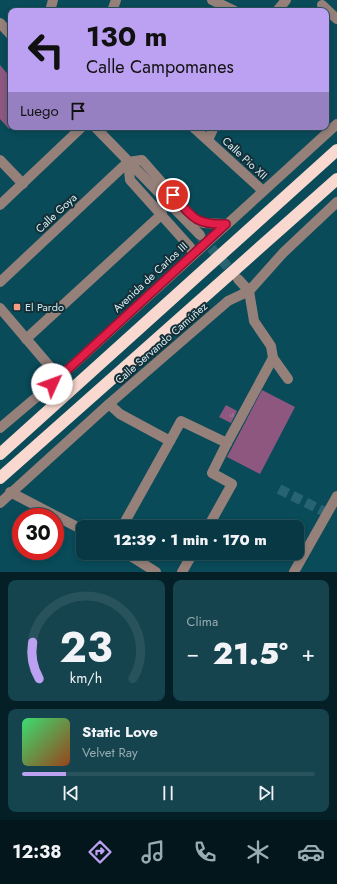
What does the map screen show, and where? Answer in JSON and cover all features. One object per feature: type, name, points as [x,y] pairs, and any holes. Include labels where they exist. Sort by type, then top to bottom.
[{"type":"highway","points":[[0,454],[337,150]]},
{"type":"highway","points":[[0,478],[337,179]]},
{"type":"street","points":[[212,0],[229,8]]},
{"type":"street","points":[[279,8],[286,0]]},
{"type":"street","points":[[322,5],[325,8]]},
{"type":"street","points":[[329,12],[337,19]]},
{"type":"street","points":[[0,23],[8,32]]},
{"type":"street","name":"Avenida de Carlos III","points":[[1,425],[52,384],[193,253],[337,124]]},
{"type":"street","points":[[0,205],[79,130]]},
{"type":"street","points":[[98,130],[200,236]]},
{"type":"street","name":"Calle Pio XII","points":[[196,130],[263,191]]},
{"type":"street","points":[[208,140],[213,130]]},
{"type":"street","points":[[0,160],[23,184]]},
{"type":"street","points":[[128,162],[142,160],[194,219],[204,223],[226,224]]},
{"type":"street","points":[[128,162],[130,180],[162,214],[190,247],[193,253]]},
{"type":"street","name":"Calle Goya","points":[[0,282],[128,162]]},
{"type":"street","name":"Calle Servando Camúñez","points":[[0,503],[10,492],[109,404],[228,301],[249,291],[283,253],[337,202]]},
{"type":"street","points":[[26,339],[162,214]]},
{"type":"street","points":[[238,279],[249,291],[254,321],[271,346],[273,358],[288,379]]},
{"type":"street","points":[[0,308],[52,369],[52,384]]},
{"type":"street","points":[[212,520],[232,484],[212,473],[273,358]]},
{"type":"street","points":[[109,404],[120,414],[170,441]]},
{"type":"street","points":[[126,520],[181,421],[227,444]]},
{"type":"street","points":[[10,492],[76,526]]},
{"type":"street","points":[[294,572],[337,496]]},
{"type":"street","points":[[137,560],[156,572]]},
{"type":"street","points":[[182,572],[189,560]]},
{"type":"green space","points":[[0,65],[8,74],[8,128],[0,119]]},
{"type":"green space","points":[[262,390],[295,407],[260,474],[227,457]]},
{"type":"green space","points":[[226,405],[237,411],[231,423],[219,417]]},
{"type":"tunnel","points":[[201,237],[237,277]]},
{"type":"tunnel","points":[[279,489],[327,513]]},
{"type":"place","name":"El Pardo","points":[[17,307]]},
{"type":"route","points":[[52,384],[226,224],[204,223],[194,219],[173,195]]}]
